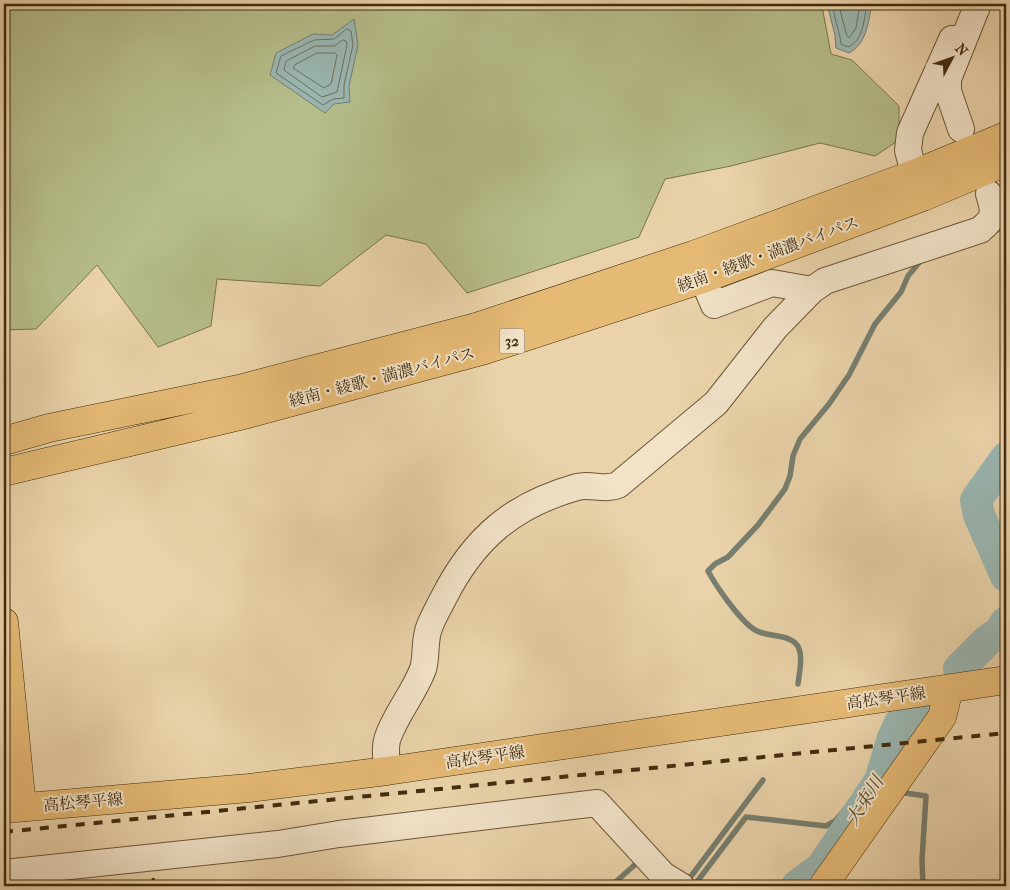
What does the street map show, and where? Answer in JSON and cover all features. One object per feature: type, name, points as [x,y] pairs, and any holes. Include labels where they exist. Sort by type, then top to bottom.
[{"type":"main road","name":"綾南・綾歌・満濃バイパス","points":[[4,441],[49,428],[239,390],[476,327],[693,255],[914,174],[1006,136]]},
{"type":"main road","name":"綾南・綾歌・満濃バイパス","points":[[4,472],[240,416],[485,350],[703,279],[923,197],[1006,162]]},
{"type":"main road","name":"高松琴平線","points":[[4,622],[13,808],[249,788],[387,772],[1006,680]]},
{"type":"main road","points":[[823,886],[942,717],[948,697],[947,690]]},
{"type":"street","points":[[961,129],[948,91],[948,79],[978,4]]},
{"type":"street","points":[[914,174],[908,150],[910,133],[952,39],[963,39]]},
{"type":"street","points":[[387,772],[387,739],[422,671],[428,630],[450,586],[471,552],[507,518],[533,504],[580,486],[609,488],[618,485],[716,403],[775,328],[812,290],[826,281],[980,230],[998,218]]},
{"type":"street","points":[[703,279],[714,305],[772,284],[812,290]]},
{"type":"street","points":[[4,873],[278,844],[339,834],[597,803],[663,875],[681,886]]},
{"type":"green space","points":[[4,4],[823,4],[831,54],[852,60],[899,106],[899,140],[875,156],[820,143],[731,166],[665,179],[639,237],[467,293],[426,244],[386,235],[320,286],[217,279],[211,326],[158,347],[97,265],[36,329],[4,330]]},
{"type":"water","points":[[831,4],[872,4],[866,32],[860,44],[849,53],[836,48],[835,35],[828,8]]},
{"type":"water","points":[[354,19],[358,45],[349,86],[350,102],[334,104],[325,113],[270,75],[276,53],[313,34],[332,35]]},
{"type":"waterway","points":[[997,230],[1006,221]]},
{"type":"waterway","points":[[798,684],[801,659],[797,645],[784,637],[762,633],[751,627],[730,604],[708,571],[715,564],[728,557],[758,525],[785,489],[790,476],[793,456],[800,439],[829,404],[849,375],[875,324],[901,292],[908,276],[922,259]]},
{"type":"waterway","name":"大束川","points":[[1006,458],[976,500],[979,515],[1006,576]]},
{"type":"waterway","name":"大束川","points":[[959,669],[988,640],[999,633],[1006,622]]},
{"type":"waterway","name":"大束川","points":[[797,886],[822,867],[880,781],[893,738],[900,723],[919,710]]},
{"type":"waterway","points":[[686,883],[763,780]]},
{"type":"waterway","points":[[686,884],[696,883],[746,817],[826,826],[835,821],[864,789],[880,791]]},
{"type":"waterway","points":[[898,792],[926,796],[922,860],[923,886]]},
{"type":"waterway","points":[[611,886],[638,862],[640,864]]},
{"type":"railway","points":[[4,832],[1006,733]]}]
